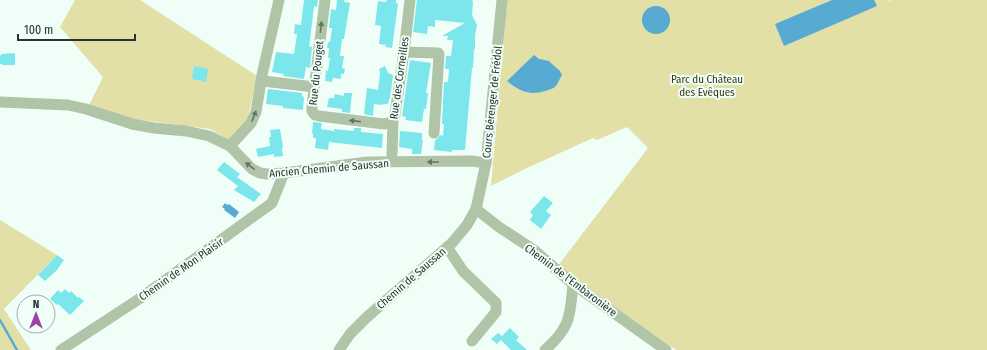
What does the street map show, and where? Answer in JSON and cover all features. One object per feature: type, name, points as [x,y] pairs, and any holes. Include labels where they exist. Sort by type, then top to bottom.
[{"type":"street","points":[[0,102],[68,105],[86,109],[132,124],[186,131],[209,136],[230,146],[251,124],[256,112],[262,75],[279,0]]},
{"type":"street","name":"Rue du Pouget","points":[[325,0],[312,111],[315,115],[384,124],[389,123],[392,120]]},
{"type":"street","name":"Rue des Corneilles","points":[[392,155],[392,120],[395,114],[410,0]]},
{"type":"street","name":"Cours Bérenger de Frédol","points":[[476,206],[486,163],[502,0]]},
{"type":"street","points":[[404,52],[439,54],[434,133]]},
{"type":"street","points":[[263,81],[314,87]]},
{"type":"street","name":"Ancien Chemin de Saussan","points":[[230,146],[252,169],[260,173],[267,174],[284,174],[343,164],[367,162],[472,161],[486,163]]},
{"type":"street","name":"Chemin de Mon Plaisir","points":[[61,350],[142,297],[272,203],[284,174]]},
{"type":"street","name":"Chemin de Saussan","points":[[342,348],[350,334],[367,317],[447,247],[467,225],[476,206]]},
{"type":"street","name":"Chemin de l'Embaronière","points":[[476,206],[499,227],[534,250],[573,284],[666,350]]},
{"type":"street","points":[[447,247],[463,271],[496,303],[496,312],[472,341]]},
{"type":"street","points":[[545,350],[566,328],[571,312],[573,284]]},
{"type":"green space","points":[[75,0],[140,0],[257,76],[248,118],[229,140],[210,129],[134,119],[88,107],[103,77],[60,27]]},
{"type":"green space","name":"Parc du Château des Evêques","points":[[507,0],[987,0],[987,350],[676,350],[557,267],[648,148],[627,127],[597,140],[593,138],[491,186]]},
{"type":"green space","points":[[0,220],[57,255],[19,294],[16,294],[16,297],[4,309],[16,327],[16,334],[20,334],[31,350],[0,350]]},
{"type":"water","points":[[832,0],[874,0],[877,6],[784,46],[775,24]]},
{"type":"water","points":[[656,6],[666,10],[670,20],[666,30],[656,34],[646,30],[642,20],[646,10]]},
{"type":"water","points":[[534,55],[539,59],[549,61],[560,71],[562,75],[556,86],[553,88],[530,93],[520,90],[507,81]]},
{"type":"water","points":[[225,203],[227,205],[229,204],[239,212],[235,218],[222,207]]},
{"type":"building","points":[[304,0],[318,0],[317,7],[314,6],[309,46],[312,47],[310,68],[306,67],[304,79],[283,76],[284,74],[272,72],[276,52],[294,54],[297,34],[294,34],[295,24],[301,25]]},
{"type":"building","points":[[337,0],[344,0],[344,2],[350,3],[340,56],[344,56],[342,68],[345,69],[344,74],[341,74],[341,79],[333,78],[332,82],[325,81],[326,70],[328,71],[330,58],[328,58],[329,48],[327,48],[328,42],[330,42],[332,28],[329,28],[331,9],[336,10]]},
{"type":"building","points":[[387,0],[396,0],[396,3],[398,4],[392,48],[379,44],[381,26],[375,25],[378,1],[386,2]]},
{"type":"building","points":[[417,0],[473,1],[472,15],[477,25],[465,150],[452,150],[452,152],[434,150],[435,140],[440,135],[443,136],[444,124],[442,124],[444,82],[448,82],[449,69],[445,69],[446,56],[451,56],[453,40],[447,40],[448,36],[442,36],[465,23],[435,20],[435,27],[428,26],[427,34],[413,32]]},
{"type":"building","points":[[15,53],[15,65],[0,64],[0,56],[2,54]]},
{"type":"building","points":[[410,60],[431,63],[426,93],[428,93],[426,109],[424,109],[422,122],[405,120],[406,117],[402,116]]},
{"type":"building","points":[[194,66],[208,69],[206,82],[192,79]]},
{"type":"building","points":[[385,66],[388,73],[393,75],[388,104],[374,104],[373,116],[364,114],[367,88],[378,90],[379,69]]},
{"type":"building","points":[[268,89],[302,93],[302,96],[304,97],[303,110],[283,108],[283,106],[266,104]]},
{"type":"building","points":[[344,93],[352,93],[350,113],[342,112],[342,109],[327,107],[329,98],[334,98],[335,94],[344,96]]},
{"type":"building","points":[[313,122],[322,123],[321,129],[334,131],[334,129],[354,131],[354,128],[361,128],[361,132],[383,134],[382,148],[329,142],[328,150],[315,148],[316,138],[313,138],[312,134]]},
{"type":"building","points":[[280,129],[283,156],[274,157],[274,154],[258,157],[256,149],[270,146],[270,130]]},
{"type":"building","points":[[400,131],[422,133],[423,140],[421,154],[412,154],[412,149],[399,147]]},
{"type":"building","points":[[224,162],[240,174],[237,177],[261,194],[254,202],[234,190],[238,186],[217,170]]},
{"type":"building","points":[[544,196],[553,203],[546,211],[551,215],[541,229],[530,220],[533,215],[530,212]]},
{"type":"building","points":[[57,255],[64,260],[57,270],[45,281],[38,275]]},
{"type":"building","points":[[65,289],[69,293],[71,291],[78,298],[79,297],[84,301],[70,315],[58,304],[56,304],[56,294],[54,294],[58,290],[61,293]]},
{"type":"building","points":[[510,328],[519,337],[516,340],[527,350],[511,350],[501,340],[497,344],[491,339],[498,333],[502,336]]},
{"type":"waterway","points":[[0,320],[17,350]]}]
